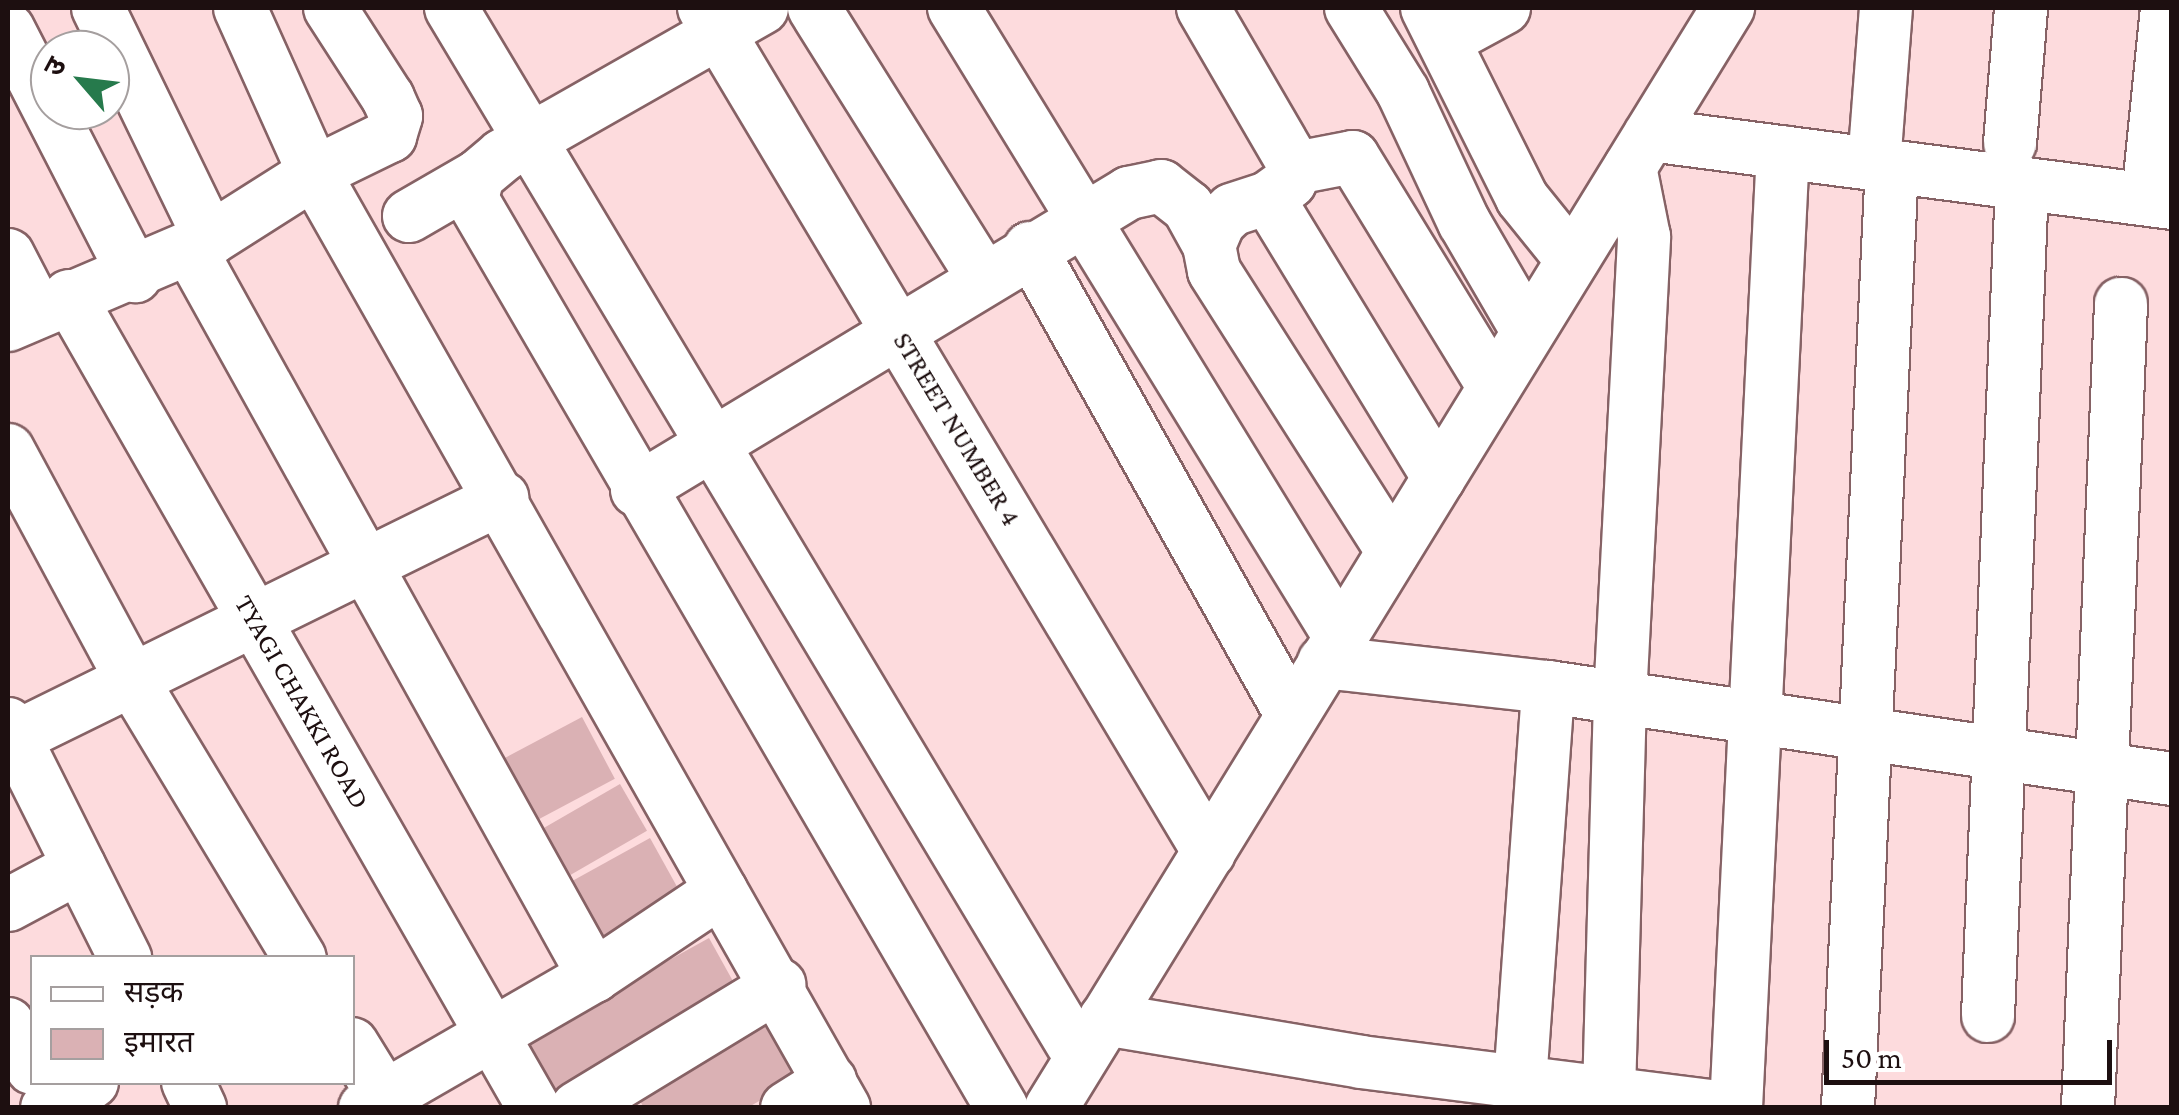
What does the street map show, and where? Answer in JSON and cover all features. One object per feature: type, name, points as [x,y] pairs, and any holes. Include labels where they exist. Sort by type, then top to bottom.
[{"type":"street","points":[[98,8],[200,244],[363,566],[594,976]]},
{"type":"street","points":[[240,8],[314,173],[502,498],[721,892],[779,985],[820,1099]]},
{"type":"street","points":[[38,311],[135,276],[200,244],[314,173],[390,136],[396,116],[330,8]]},
{"type":"street","points":[[451,8],[712,444],[1093,1038]]},
{"type":"street","points":[[814,8],[982,277]]},
{"type":"street","points":[[954,8],[1082,216],[1332,650]]},
{"type":"street","points":[[1203,8],[1282,183],[1438,478]]},
{"type":"street","points":[[1351,8],[1404,92],[1464,222],[1528,332]]},
{"type":"street","points":[[1504,8],[1437,23],[1522,198],[1572,260]]},
{"type":"street","points":[[1051,1108],[1290,712],[1728,8]]},
{"type":"street","points":[[1848,1108],[1864,735],[1886,8]]},
{"type":"street","points":[[1988,1016],[2021,8]]},
{"type":"street","points":[[1640,151],[1783,152],[1883,165],[2016,163],[2160,201],[2166,8]]},
{"type":"street","points":[[409,216],[729,16]]},
{"type":"street","name":"STREET NUMBER 4","points":[[729,16],[897,330],[1208,852]]},
{"type":"street","points":[[8,29],[135,276]]},
{"type":"street","points":[[1609,1093],[1620,698],[1644,236],[1640,151]]},
{"type":"street","points":[[1736,1108],[1751,718],[1783,152]]},
{"type":"street","points":[[1209,245],[1232,210],[1282,183],[1353,157],[1494,386]]},
{"type":"street","points":[[478,176],[472,199],[636,490],[1002,1108]]},
{"type":"street","points":[[636,490],[1082,216],[1161,186],[1188,207],[1209,245],[1214,271],[1392,552]]},
{"type":"street","points":[[1030,248],[1290,712]]},
{"type":"street","name":"TYAGI CHAKKI ROAD","points":[[8,255],[38,311],[254,620],[534,1108]]},
{"type":"street","points":[[2088,1108],[2120,304]]},
{"type":"street","points":[[8,450],[132,680],[298,955]]},
{"type":"street","points":[[124,955],[10,734],[132,680],[502,498]]},
{"type":"street","points":[[1332,650],[1548,687],[2172,780]]},
{"type":"street","points":[[1520,1082],[1548,687]]},
{"type":"street","points":[[8,905],[79,866]]},
{"type":"street","points":[[355,1052],[375,1102],[594,976],[721,892]]},
{"type":"street","points":[[578,1108],[779,985]]},
{"type":"street","points":[[8,1024],[30,1057]]},
{"type":"street","points":[[1093,1038],[1520,1082],[1724,1108]]},
{"type":"street","points":[[189,1085],[200,1108]]},
{"type":"building","points":[[582,717],[615,779],[520,829],[488,767]]},
{"type":"building","points":[[620,784],[647,831],[555,884],[528,837]]},
{"type":"building","points":[[650,838],[684,900],[591,952],[556,890]]},
{"type":"building","points":[[709,938],[744,1002],[554,1108],[518,1044]]},
{"type":"building","points":[[756,1010],[796,1080],[747,1108],[644,1108],[629,1081]]}]
